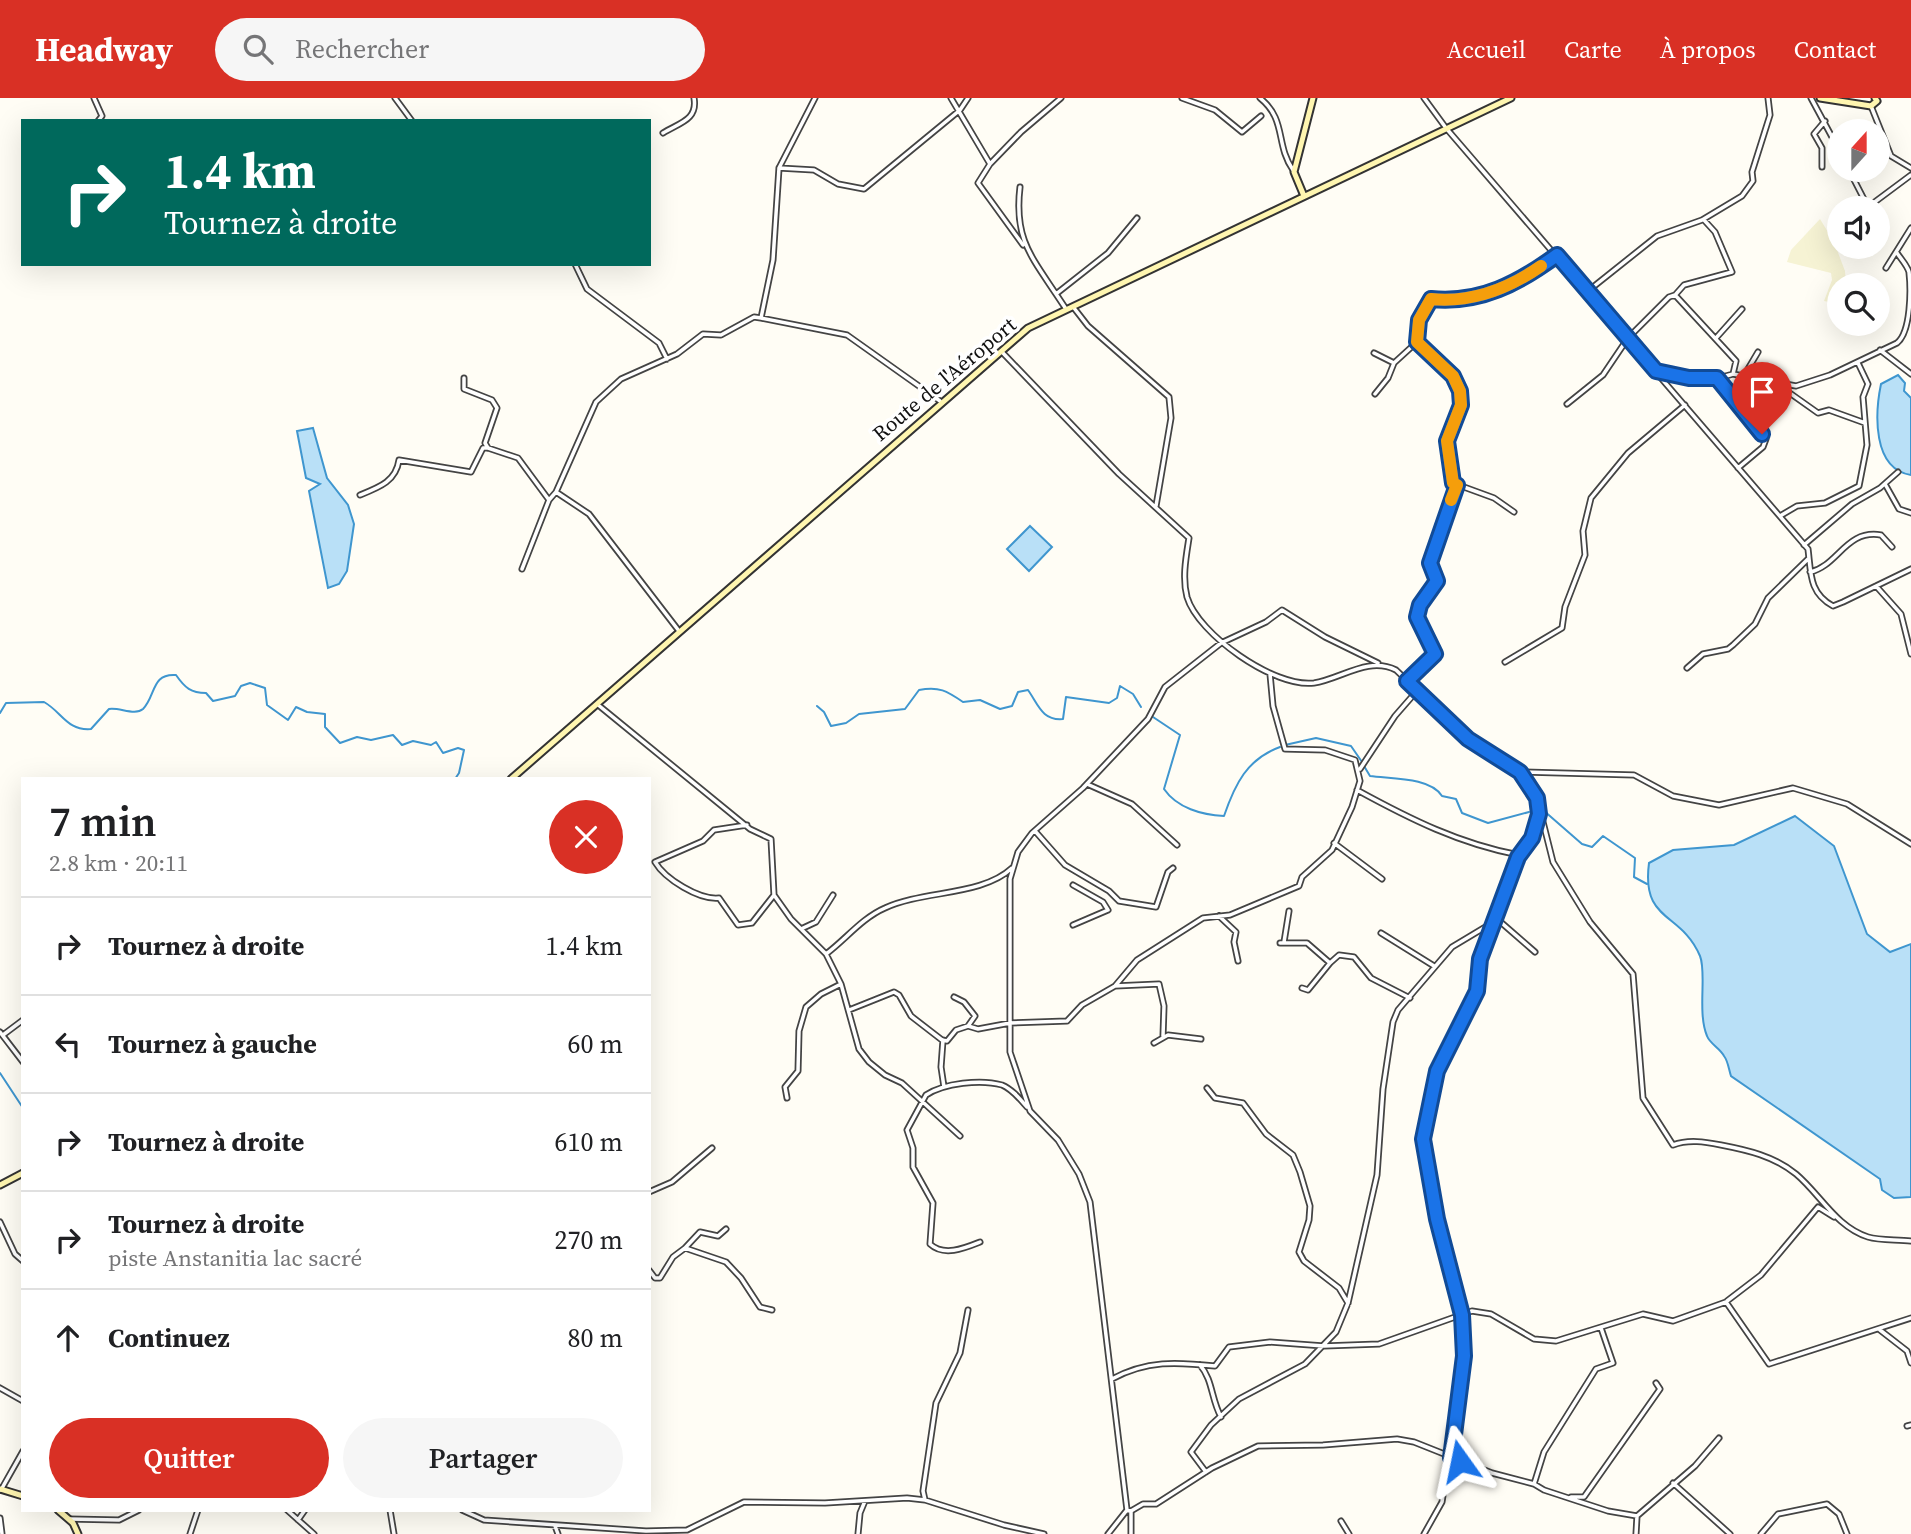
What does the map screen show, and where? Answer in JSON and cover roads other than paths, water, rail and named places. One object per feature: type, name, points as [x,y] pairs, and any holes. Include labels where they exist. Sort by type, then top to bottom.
[{"type":"main road","points":[[1304,196],[1294,172],[1313,98]]},
{"type":"main road","name":"Route de l'Aéroport","points":[[513,777],[678,629],[1028,328],[1511,98]]},
{"type":"main road","points":[[1819,98],[1871,106],[1877,101],[1875,98]]},
{"type":"main road","points":[[1291,202],[1298,186]]},
{"type":"main road","points":[[0,1185],[21,1174]]},
{"type":"main road","points":[[1,1489],[21,1495]]},
{"type":"main road","points":[[60,1512],[69,1519],[78,1534]]},
{"type":"street","points":[[94,98],[101,107],[100,119]]},
{"type":"street","points":[[395,98],[411,119]]},
{"type":"street","points":[[663,132],[692,117],[696,108],[694,98]]},
{"type":"street","points":[[761,317],[773,260],[779,168],[815,98]]},
{"type":"street","points":[[951,98],[990,164]]},
{"type":"street","points":[[779,168],[814,170],[838,184],[864,189],[960,110],[968,98]]},
{"type":"street","points":[[1061,98],[1021,132],[990,164],[978,183],[1056,294],[1169,397],[1171,418],[1156,506]]},
{"type":"street","points":[[1182,98],[1216,110],[1242,132],[1261,116]]},
{"type":"street","points":[[1260,98],[1278,118],[1281,141],[1294,172]]},
{"type":"street","points":[[1424,98],[1446,128],[1804,545],[1809,558],[1812,584],[1833,606],[1911,569]]},
{"type":"street","points":[[1588,291],[1657,236],[1702,220],[1742,197],[1753,181],[1752,172],[1770,115],[1768,98]]},
{"type":"street","points":[[1811,98],[1827,125]]},
{"type":"street","points":[[1871,106],[1891,156],[1911,168]]},
{"type":"street","points":[[1822,167],[1822,148],[1814,134],[1825,121]]},
{"type":"street","points":[[1855,182],[1868,207],[1911,176]]},
{"type":"street","points":[[1020,187],[1023,245]]},
{"type":"street","points":[[1056,294],[1108,253],[1137,218]]},
{"type":"street","points":[[1567,404],[1603,375],[1628,338],[1684,285],[1732,272],[1715,232],[1706,220],[1702,220]]},
{"type":"street","points":[[1886,268],[1911,228]]},
{"type":"street","points":[[1656,371],[1689,378],[1745,374],[1796,386],[1858,363],[1905,337],[1909,325],[1911,280],[1909,270],[1897,253]]},
{"type":"street","points":[[1375,394],[1388,378],[1394,363],[1417,342],[1419,320],[1431,299],[1476,296],[1503,290],[1557,255]]},
{"type":"street","points":[[576,266],[587,289],[659,343],[667,359]]},
{"type":"street","points":[[1675,295],[1736,361],[1733,374]]},
{"type":"street","points":[[1716,338],[1742,309]]},
{"type":"street","points":[[522,569],[548,500],[556,492],[596,402],[621,379],[667,359],[703,334],[721,335],[754,317],[761,317],[847,335],[940,401]]},
{"type":"street","points":[[1417,342],[1453,376],[1460,391],[1461,405],[1447,441],[1453,483],[1494,498],[1514,512]]},
{"type":"street","points":[[1000,351],[1119,474],[1189,538],[1185,561],[1186,594],[1192,610],[1221,643],[1269,673],[1288,680],[1312,683],[1380,665]]},
{"type":"street","points":[[1881,351],[1911,374]]},
{"type":"street","points":[[1374,352],[1394,363]]},
{"type":"street","points":[[1745,374],[1758,352]]},
{"type":"street","points":[[1780,516],[1797,506],[1825,503],[1859,486],[1867,445],[1863,397],[1868,384],[1858,363]]},
{"type":"street","points":[[464,378],[464,389],[492,400],[497,408],[485,443],[488,448]]},
{"type":"street","points":[[1717,378],[1766,439],[1763,447],[1738,468]]},
{"type":"street","points":[[1772,381],[1818,412],[1829,410],[1865,423]]},
{"type":"street","points":[[1505,662],[1546,641],[1562,628],[1565,607],[1585,555],[1583,531],[1591,498],[1628,453],[1685,405]]},
{"type":"street","points":[[360,495],[390,481],[397,473],[399,460],[471,472],[484,448],[488,448],[518,458],[548,500]]},
{"type":"street","points":[[1804,545],[1852,504],[1885,484],[1898,472]]},
{"type":"street","points":[[1885,484],[1899,509],[1911,513]]},
{"type":"street","points":[[1407,681],[1435,654],[1417,617],[1420,605],[1437,581],[1430,563],[1457,485]]},
{"type":"street","points":[[556,492],[590,514],[678,629]]},
{"type":"street","points":[[1810,572],[1818,570],[1853,538],[1881,535],[1892,547]]},
{"type":"street","points":[[1686,668],[1703,654],[1728,649],[1733,645],[1755,624],[1768,598],[1809,558]]},
{"type":"street","points":[[1876,586],[1900,614],[1911,654]]},
{"type":"street","points":[[1030,1111],[1010,1052],[1010,879],[1018,852],[1035,831],[1087,784],[1148,719],[1165,688],[1221,643],[1266,622],[1282,610],[1325,638],[1395,670],[1468,739],[1520,772],[1537,798],[1539,814],[1532,838],[1519,855],[1480,959],[1477,991],[1437,1071],[1423,1139],[1437,1219],[1462,1315],[1464,1356],[1451,1458],[1442,1502],[1424,1534]]},
{"type":"street","points":[[1269,673],[1273,706],[1285,749],[1325,750],[1355,760],[1360,769]]},
{"type":"street","points":[[944,1087],[941,1067],[943,1041],[956,1030],[968,1026],[978,1029],[1010,1023],[1067,1021],[1082,1005],[1115,986],[1137,960],[1203,918],[1219,916],[1299,886],[1302,877],[1332,850],[1357,790],[1360,769],[1395,716],[1416,692]]},
{"type":"street","points":[[597,704],[748,827],[771,839],[774,895],[801,929],[826,954],[841,984],[859,1049],[869,1062],[922,1100],[960,1136]]},
{"type":"street","points":[[1520,772],[1634,775],[1673,796],[1719,805],[1793,788],[1847,804],[1911,844]]},
{"type":"street","points":[[1087,784],[1132,804],[1177,845]]},
{"type":"street","points":[[1357,790],[1409,820],[1451,837],[1519,855]]},
{"type":"street","points":[[1539,814],[1544,819],[1553,862],[1590,922],[1633,974],[1643,1098],[1673,1144],[1683,1141],[1706,1142],[1756,1151],[1794,1172],[1838,1220]]},
{"type":"street","points":[[748,827],[713,830],[703,841],[655,862],[661,871],[702,897],[719,898],[738,925],[752,923],[774,895]]},
{"type":"street","points":[[1035,831],[1065,865],[1109,891],[1112,897],[1135,906],[1156,907],[1168,872],[1173,868]]},
{"type":"street","points":[[1334,843],[1381,879]]},
{"type":"street","points":[[826,954],[845,941],[863,922],[885,908],[954,889],[985,886],[1014,867]]},
{"type":"street","points":[[1073,885],[1103,902],[1108,910],[1073,925]]},
{"type":"street","points":[[801,929],[816,922],[834,895]]},
{"type":"street","points":[[1103,902],[1112,897]]},
{"type":"street","points":[[1289,911],[1282,942],[1307,943],[1330,963]]},
{"type":"street","points":[[1219,916],[1236,932],[1234,942],[1238,961]]},
{"type":"street","points":[[1495,920],[1535,953]]},
{"type":"street","points":[[1206,1472],[1191,1452],[1211,1425],[1248,1392],[1305,1364],[1336,1332],[1348,1304],[1377,1174],[1383,1089],[1393,1022],[1398,1010],[1452,947],[1495,920]]},
{"type":"street","points":[[1381,933],[1434,966]]},
{"type":"street","points":[[1302,988],[1308,990],[1339,955],[1354,957],[1371,978],[1410,998]]},
{"type":"street","points":[[787,1098],[785,1087],[798,1071],[799,1031],[806,1007],[821,994],[841,984]]},
{"type":"street","points":[[1115,986],[1159,984],[1164,1006],[1163,1036]]},
{"type":"street","points":[[849,1010],[894,992],[899,995],[911,1016],[943,1041]]},
{"type":"street","points":[[954,997],[964,1002],[975,1016],[968,1026]]},
{"type":"street","points":[[21,1021],[1,1034],[21,1059]]},
{"type":"street","points":[[1154,1043],[1163,1036],[1201,1040]]},
{"type":"street","points":[[981,1242],[948,1251],[935,1249],[930,1244],[933,1203],[913,1167],[913,1148],[907,1130],[922,1100],[933,1090],[944,1087],[1002,1085],[1015,1093],[1058,1140],[1079,1174],[1090,1202],[1131,1534]]},
{"type":"street","points":[[1207,1088],[1215,1098],[1243,1102],[1266,1134],[1293,1155],[1310,1206],[1310,1220],[1299,1252],[1304,1261],[1339,1288],[1348,1304]]},
{"type":"street","points":[[651,1191],[672,1182],[712,1148]]},
{"type":"street","points":[[1112,1379],[1132,1368],[1169,1361],[1215,1366],[1229,1347],[1270,1342],[1324,1346],[1379,1344],[1472,1311],[1491,1314],[1534,1339],[1556,1341],[1643,1314],[1673,1321],[1726,1302],[1761,1275],[1818,1208],[1869,1237],[1911,1241]]},
{"type":"street","points":[[0,1222],[15,1254],[21,1259]]},
{"type":"street","points":[[651,1272],[656,1278],[660,1278],[673,1257],[701,1233],[719,1236],[726,1229]]},
{"type":"street","points":[[685,1248],[726,1262],[741,1278],[760,1307],[772,1310]]},
{"type":"street","points":[[1726,1302],[1769,1364],[1911,1318]]},
{"type":"street","points":[[925,1500],[923,1491],[936,1404],[960,1353],[968,1310]]},
{"type":"street","points":[[1534,1484],[1544,1452],[1596,1369],[1613,1363],[1601,1328]]},
{"type":"street","points":[[1880,1330],[1907,1351],[1911,1363]]},
{"type":"street","points":[[1200,1364],[1211,1381],[1215,1405],[1221,1417]]},
{"type":"street","points":[[1566,1496],[1584,1497],[1660,1388],[1656,1383]]},
{"type":"street","points":[[0,1388],[21,1400]]},
{"type":"street","points":[[1636,1534],[1637,1516],[1695,1466],[1719,1438]]},
{"type":"street","points":[[1108,1534],[1129,1511],[1143,1504],[1156,1504],[1206,1472],[1258,1446],[1323,1446],[1397,1439],[1414,1442],[1451,1458],[1608,1511],[1637,1516]]},
{"type":"street","points":[[1,1489],[21,1454]]},
{"type":"street","points":[[1673,1483],[1730,1534]]},
{"type":"street","points":[[466,1512],[484,1520],[555,1526],[646,1531],[687,1530],[744,1502],[925,1500],[1004,1525],[1044,1534]]},
{"type":"street","points":[[858,1534],[860,1513],[865,1501]]},
{"type":"street","points":[[1761,1534],[1777,1514],[1827,1504],[1839,1514],[1847,1534]]},
{"type":"street","points":[[69,1519],[119,1520],[135,1512]]},
{"type":"street","points":[[190,1534],[197,1512]]},
{"type":"street","points":[[289,1512],[314,1534]]},
{"type":"street","points":[[298,1520],[304,1512]]},
{"type":"street","points":[[390,1512],[394,1534]]},
{"type":"street","points":[[0,1518],[2,1534]]},
{"type":"street","points":[[1341,1521],[1349,1534]]},
{"type":"street","points":[[555,1526],[558,1534]]},
{"type":"water","points":[[1898,375],[1905,383],[1904,391],[1911,398],[1911,475],[1898,471],[1889,462],[1879,438],[1881,384]]},
{"type":"water","points":[[313,428],[327,478],[348,505],[354,524],[347,571],[339,584],[328,588],[309,491],[320,484],[306,478],[297,431]]},
{"type":"water","points":[[1030,526],[1052,547],[1029,571],[1007,549]]},
{"type":"water","points":[[1795,816],[1834,846],[1867,934],[1890,952],[1911,944],[1911,1197],[1894,1198],[1882,1190],[1880,1179],[1731,1076],[1725,1058],[1708,1039],[1704,1026],[1700,956],[1683,931],[1664,915],[1651,897],[1648,882],[1649,863],[1673,850],[1734,845]]},
{"type":"waterway","points":[[0,713],[6,703],[44,702],[70,724],[91,729],[109,709],[136,712],[143,709],[158,681],[168,675],[176,675],[189,689],[206,693],[213,701],[235,696],[241,686],[250,683],[265,688],[267,705],[288,720],[296,707],[307,712],[325,714],[325,727],[340,743],[357,737],[371,740],[393,735],[402,745],[413,741],[431,745],[436,742],[443,753],[458,748],[464,750],[456,777]]},
{"type":"waterway","points":[[817,706],[824,712],[831,726],[846,723],[859,714],[905,709],[919,690],[937,689],[963,702],[980,700],[1000,709],[1012,706],[1018,692],[1028,690],[1045,714],[1063,719],[1066,697],[1109,703],[1117,698],[1120,686],[1133,694],[1141,707]]},
{"type":"waterway","points":[[1153,717],[1180,735],[1164,789],[1183,806],[1207,814],[1224,816],[1244,774],[1259,758],[1280,747]]},
{"type":"waterway","points":[[1285,745],[1316,738],[1351,746],[1362,762]]},
{"type":"waterway","points":[[1364,766],[1370,776],[1429,785],[1442,796],[1456,799],[1462,813],[1488,823],[1529,812]]},
{"type":"waterway","points":[[1543,810],[1582,844],[1592,847],[1603,836],[1635,858],[1634,877],[1647,884]]},
{"type":"waterway","points":[[0,1073],[21,1105]]}]
